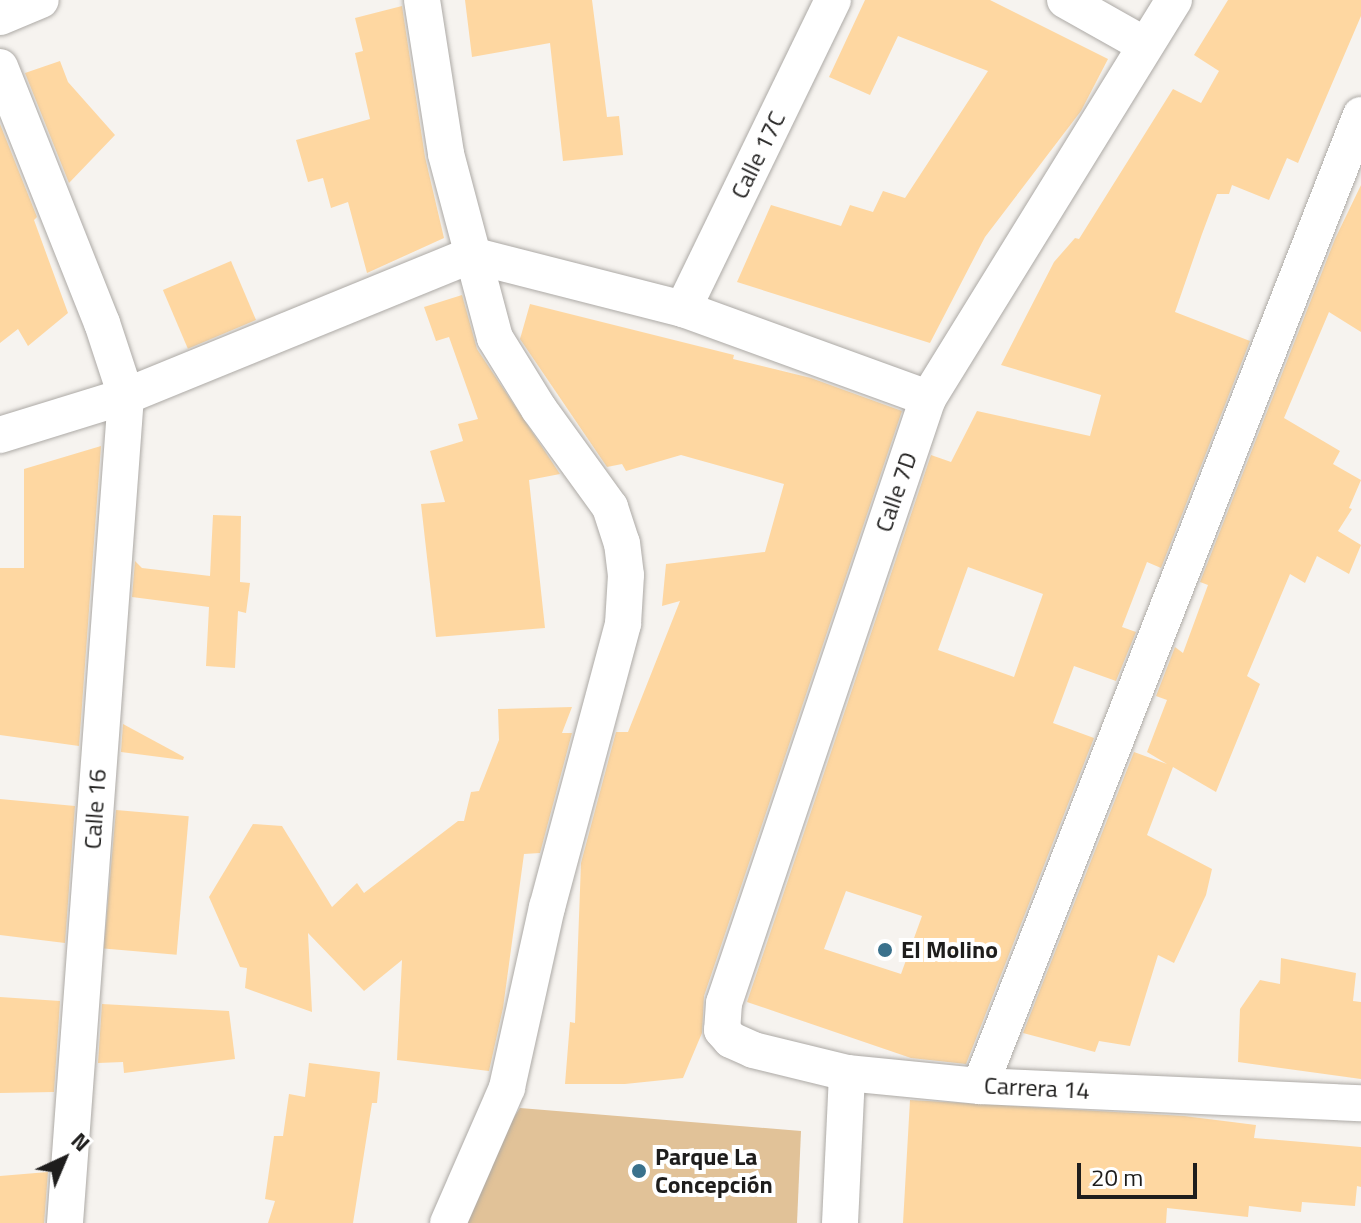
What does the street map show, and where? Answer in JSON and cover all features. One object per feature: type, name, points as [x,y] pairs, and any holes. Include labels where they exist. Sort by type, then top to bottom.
[{"type":"street","points":[[0,17],[41,0]]},
{"type":"street","points":[[422,0],[446,154],[495,338],[539,409],[610,507],[622,543],[626,575],[623,624],[547,907],[507,1088],[448,1223]]},
{"type":"street","name":"Calle 17C","points":[[683,309],[833,0]]},
{"type":"street","points":[[1065,0],[1145,45]]},
{"type":"street","name":"Calle 7D","points":[[722,1030],[724,1003],[928,398],[1174,0]]},
{"type":"street","points":[[0,67],[102,323],[126,396]]},
{"type":"street","points":[[980,1086],[1361,115]]},
{"type":"street","points":[[0,435],[126,396],[471,255],[683,309],[928,398]]},
{"type":"street","name":"Calle 16","points":[[65,1223],[126,396]]},
{"type":"street","name":"Carrera 14","points":[[722,1030],[731,1040],[753,1050],[847,1073],[980,1086],[1361,1103]]},
{"type":"street","points":[[840,1223],[847,1073]]},
{"type":"shaded area","name":"Parque La Concepción","points":[[520,1108],[801,1131],[797,1223],[449,1223],[452,1212]]},
{"type":"building","points":[[465,0],[592,0],[607,117],[619,116],[623,155],[563,161],[550,43],[472,57]]},
{"type":"building","points":[[865,0],[990,0],[1108,59],[1081,111],[985,237],[930,343],[737,282],[771,205],[841,226],[850,205],[873,212],[883,191],[905,198],[988,71],[898,36],[870,95],[829,77]]},
{"type":"building","points":[[1228,0],[1361,0],[1361,16],[1298,163],[1287,158],[1269,200],[1232,185],[1229,194],[1217,194],[1202,234],[1175,312],[1250,341],[1161,568],[1147,562],[1122,627],[1136,632],[1116,681],[1074,666],[1053,723],[1094,738],[966,1064],[911,1058],[747,1002],[931,455],[951,462],[977,411],[1090,436],[1101,395],[1001,365],[1054,262],[1075,238],[1079,239],[1173,89],[1201,103],[1219,71],[1194,55]],"holes":[[[968,567],[1043,594],[1014,677],[938,650]],[[846,891],[922,916],[901,974],[824,949]]]},
{"type":"building","points":[[402,6],[425,157],[444,238],[367,273],[348,202],[331,208],[323,178],[308,182],[296,140],[370,119],[355,53],[363,51],[355,18]]},
{"type":"building","points":[[60,61],[68,82],[115,135],[69,183],[25,73]]},
{"type":"building","points":[[0,124],[37,217],[34,220],[68,313],[28,346],[18,329],[0,343]]},
{"type":"building","points":[[1361,185],[1361,332],[1329,312],[1284,418],[1340,451],[1333,464],[1361,480],[1349,508],[1352,509],[1338,531],[1361,545],[1349,574],[1317,556],[1305,583],[1290,574],[1247,676],[1260,684],[1216,792],[1173,767],[1147,835],[1212,869],[1206,895],[1174,963],[1158,955],[1130,1046],[1099,1041],[1095,1052],[1023,1033],[1134,752],[1167,764],[1147,752],[1167,700],[1156,696],[1175,647],[1183,653],[1208,585],[1200,582],[1335,239]]},
{"type":"building","points":[[231,261],[256,320],[188,349],[163,290]]},
{"type":"building","points":[[462,295],[477,349],[560,474],[529,480],[545,628],[436,637],[421,504],[445,502],[430,451],[463,441],[458,424],[478,419],[449,337],[436,341],[424,307]]},
{"type":"building","points":[[530,304],[734,355],[733,359],[811,378],[902,411],[704,996],[702,1033],[683,1078],[625,1084],[565,1084],[570,1022],[575,1023],[581,863],[616,732],[628,732],[680,601],[662,606],[666,564],[765,552],[784,484],[681,455],[626,471],[622,464],[607,467],[520,339]]},
{"type":"building","points":[[101,446],[79,746],[0,735],[0,568],[24,568],[24,469]]},
{"type":"building","points":[[213,515],[241,516],[240,582],[250,583],[246,613],[238,611],[235,668],[206,666],[209,607],[132,597],[135,561],[142,568],[210,576]]},
{"type":"building","points":[[572,707],[562,733],[572,733],[540,853],[524,854],[503,1008],[489,1071],[397,1060],[402,960],[364,991],[308,933],[312,1012],[245,988],[247,968],[240,967],[209,897],[253,824],[282,826],[332,907],[357,883],[364,893],[458,821],[464,821],[471,792],[479,791],[499,740],[498,709]]},
{"type":"building","points":[[123,724],[184,757],[183,760],[121,752]]},
{"type":"building","points":[[0,799],[75,806],[65,943],[0,935]]},
{"type":"building","points":[[116,810],[189,816],[177,955],[104,948]]},
{"type":"building","points":[[1281,958],[1356,973],[1353,1001],[1361,1002],[1361,1079],[1238,1062],[1240,1009],[1260,980],[1280,984]]},
{"type":"building","points":[[0,997],[60,1001],[54,1092],[0,1093]]},
{"type":"building","points":[[102,1004],[229,1011],[235,1059],[124,1073],[123,1062],[98,1063]]},
{"type":"building","points":[[309,1063],[380,1072],[377,1103],[372,1103],[353,1223],[268,1223],[275,1201],[265,1199],[274,1136],[283,1136],[289,1094],[305,1097]]},
{"type":"building","points":[[910,1100],[1184,1116],[1256,1125],[1254,1138],[1361,1147],[1361,1187],[1357,1186],[1355,1206],[1302,1202],[1301,1212],[1249,1206],[1248,1217],[1167,1208],[1166,1223],[903,1223]]},
{"type":"building","points":[[48,1172],[44,1223],[0,1223],[0,1176]]},
{"type":"place","name":"El Molino","points":[[885,950]]},
{"type":"place","name":"Parque La Concepción","points":[[639,1171]]}]
